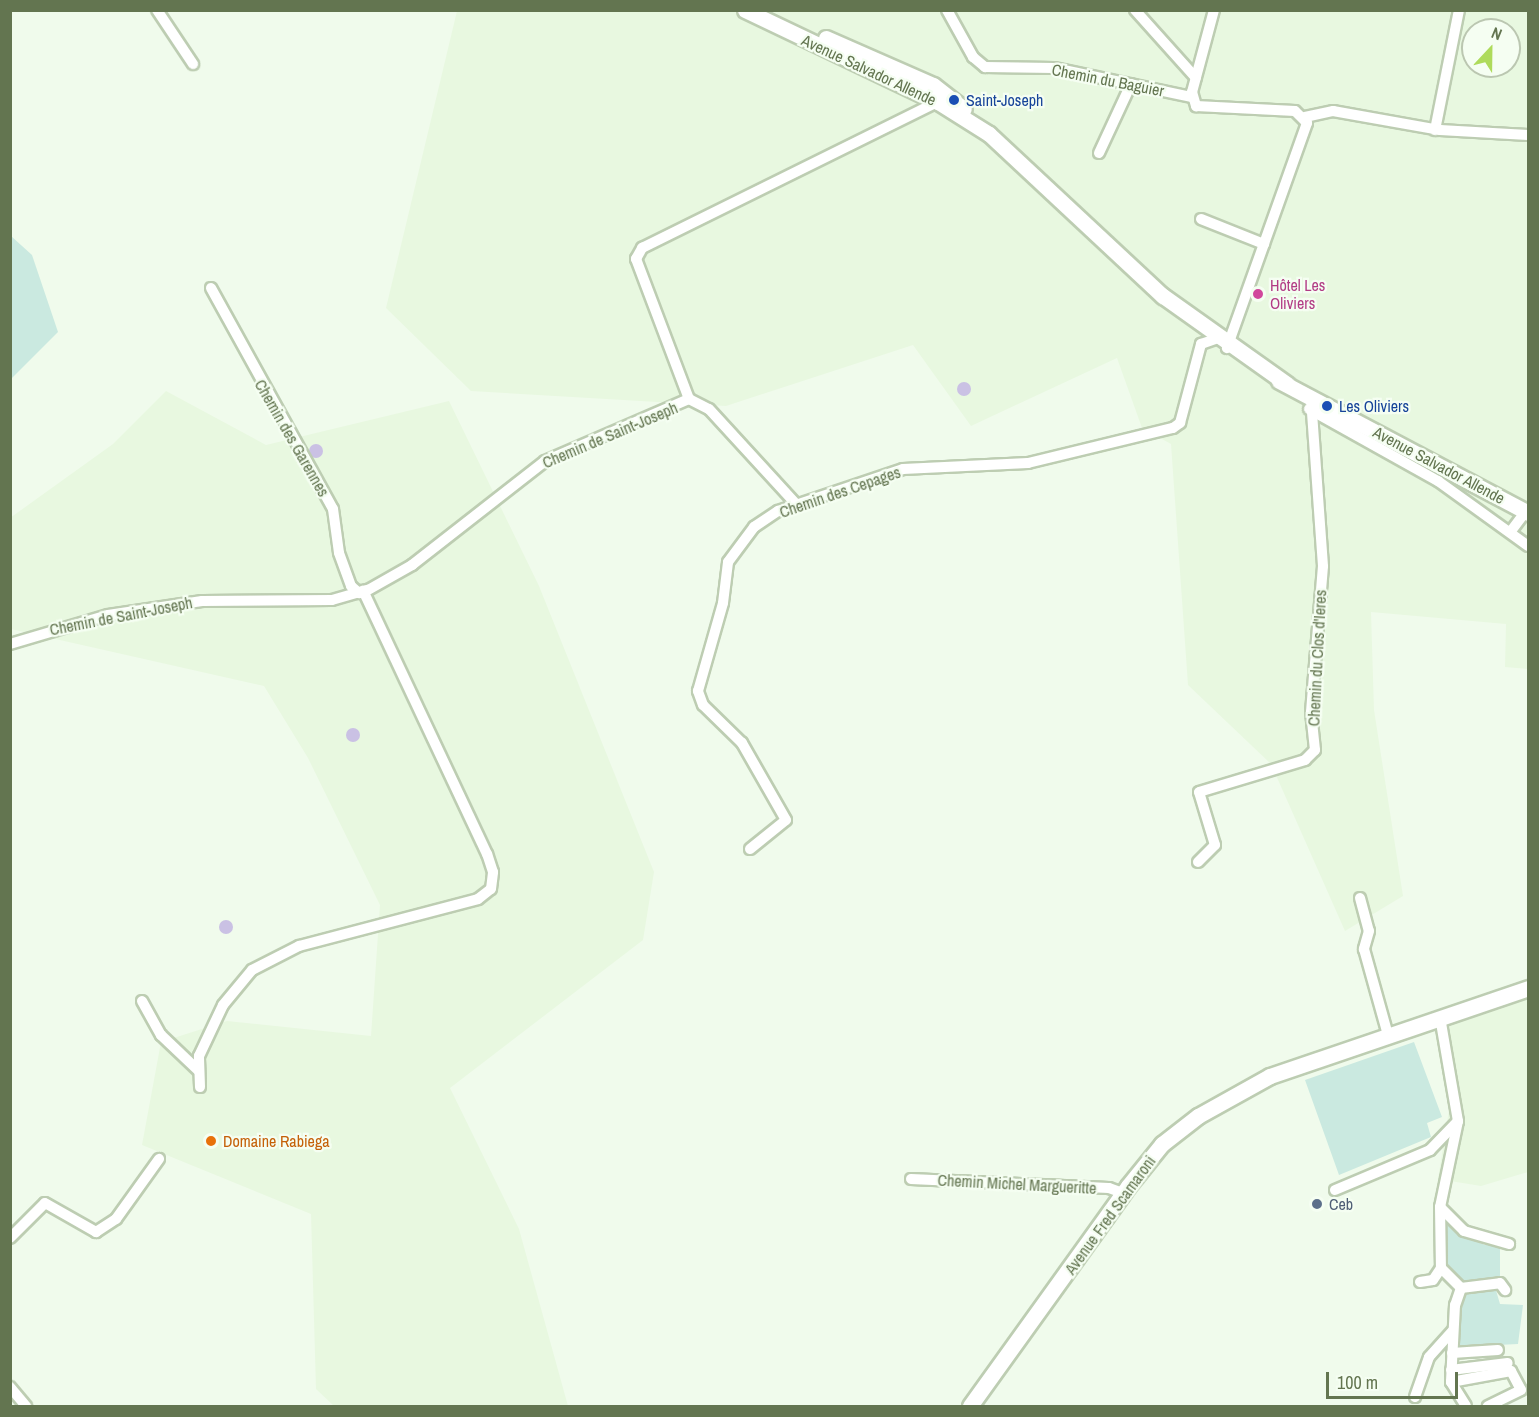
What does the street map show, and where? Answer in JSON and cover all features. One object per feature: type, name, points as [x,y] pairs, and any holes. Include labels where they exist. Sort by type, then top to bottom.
[{"type":"main road","name":"Avenue Salvador Allende","points":[[754,12],[938,102],[989,134]]},
{"type":"main road","name":"Avenue Salvador Allende","points":[[754,12],[914,76],[968,112],[1163,296],[1215,341],[1287,384],[1310,403],[1527,512]]},
{"type":"main road","name":"Avenue Salvador Allende","points":[[1163,296],[1215,341]]},
{"type":"main road","name":"Avenue Fred Scamaroni","points":[[970,1407],[1123,1193],[1162,1144],[1208,1110],[1270,1076],[1528,987]]},
{"type":"street","points":[[157,10],[194,64]]},
{"type":"street","name":"Chemin du Baguier","points":[[947,10],[973,57],[985,67],[1054,68],[1192,97],[1202,109],[1295,111],[1305,117],[1333,111],[1435,129],[1528,135]]},
{"type":"street","points":[[1135,10],[1196,78]]},
{"type":"street","points":[[1192,97],[1214,10]]},
{"type":"street","points":[[1435,129],[1459,10]]},
{"type":"street","points":[[1099,153],[1131,84]]},
{"type":"street","points":[[938,102],[945,100],[968,112]]},
{"type":"street","name":"Chemin de Saint-Joseph","points":[[10,644],[108,615],[202,601],[332,600],[361,592],[412,565],[544,461],[689,399],[636,259],[642,248],[938,102]]},
{"type":"street","points":[[1215,341],[1235,323],[1306,134],[1305,117]]},
{"type":"street","points":[[1201,219],[1264,244]]},
{"type":"street","name":"Chemin des Garennes","points":[[200,1087],[199,1056],[224,1005],[252,970],[299,946],[478,899],[491,889],[494,872],[361,592],[339,553],[333,509],[211,288]]},
{"type":"street","name":"Chemin des Cepages","points":[[750,849],[786,820],[742,742],[703,705],[698,684],[712,649],[728,562],[754,527],[796,504],[903,469],[1028,463],[1173,428],[1180,423],[1215,341]]},
{"type":"street","points":[[689,399],[709,409],[796,504]]},
{"type":"street","points":[[1310,403],[1438,482],[1511,531],[1528,546]]},
{"type":"street","name":"Chemin du Clos d'Ieres","points":[[1198,862],[1215,845],[1199,792],[1305,760],[1315,750],[1311,712],[1323,566],[1310,403]]},
{"type":"street","points":[[1511,531],[1527,512]]},
{"type":"street","points":[[1359,898],[1369,931],[1364,949],[1388,1035]]},
{"type":"street","points":[[142,1001],[161,1035],[199,1071]]},
{"type":"street","points":[[1420,1282],[1433,1280],[1441,1268],[1440,1207],[1458,1121],[1440,1017]]},
{"type":"street","points":[[1335,1190],[1430,1150],[1458,1121]]},
{"type":"street","points":[[10,1238],[45,1203],[96,1232],[116,1219],[159,1159]]},
{"type":"street","name":"Chemin Michel Margueritte","points":[[911,1179],[1123,1193]]},
{"type":"street","points":[[1440,1207],[1464,1232],[1509,1244]]},
{"type":"street","points":[[1441,1268],[1461,1288]]},
{"type":"street","points":[[1461,1288],[1500,1283],[1505,1290]]},
{"type":"street","points":[[1461,1288],[1454,1329],[1451,1382],[1466,1407]]},
{"type":"street","points":[[1415,1397],[1429,1357],[1454,1329]]},
{"type":"street","points":[[1452,1353],[1498,1350]]},
{"type":"street","points":[[1451,1370],[1508,1363]]},
{"type":"street","points":[[1451,1382],[1510,1371],[1521,1390],[1508,1402],[1488,1407]]},
{"type":"street","points":[[10,1387],[26,1407]]},
{"type":"shaded area","points":[[457,11],[1528,11],[1528,669],[1505,667],[1506,624],[1371,612],[1374,710],[1403,896],[1345,931],[1271,764],[1188,685],[1171,444],[1142,428],[1117,358],[971,426],[913,345],[726,406],[471,391],[386,308]]},
{"type":"shaded area","points":[[11,236],[32,255],[58,332],[11,379]]},
{"type":"shaded area","points":[[961,382],[967,382],[971,389],[967,396],[961,396],[957,392],[957,386]]},
{"type":"shaded area","points":[[166,391],[266,445],[449,401],[539,586],[654,872],[643,940],[450,1088],[519,1229],[568,1406],[334,1406],[316,1389],[311,1214],[142,1145],[161,1042],[227,1021],[371,1036],[380,905],[308,758],[264,686],[11,629],[10,518],[113,444]]},
{"type":"shaded area","points":[[313,444],[319,444],[323,451],[319,458],[313,458],[309,454],[309,448]]},
{"type":"shaded area","points":[[353,728],[358,730],[360,735],[358,740],[353,742],[348,740],[346,735],[348,730]]},
{"type":"shaded area","points":[[223,920],[229,920],[233,927],[229,934],[223,934],[219,930],[219,924]]},
{"type":"shaded area","points":[[1528,991],[1528,1172],[1481,1186],[1438,1179],[1449,1110],[1434,1026]]},
{"type":"shaded area","points":[[1414,1042],[1442,1117],[1427,1123],[1431,1137],[1339,1175],[1305,1080]]},
{"type":"shaded area","points":[[1443,1213],[1462,1235],[1485,1245],[1500,1243],[1500,1278],[1463,1284],[1445,1267]]},
{"type":"shaded area","points":[[1495,1287],[1500,1304],[1523,1305],[1518,1344],[1457,1347],[1464,1292]]},
{"type":"place","name":"Saint-Joseph","points":[[954,100]]},
{"type":"place","name":"Hôtel Les Oliviers","points":[[1258,294]]},
{"type":"place","name":"Les Oliviers","points":[[1327,406]]},
{"type":"place","name":"Domaine Rabiega","points":[[211,1141]]},
{"type":"place","name":"Ceb","points":[[1317,1204]]}]
